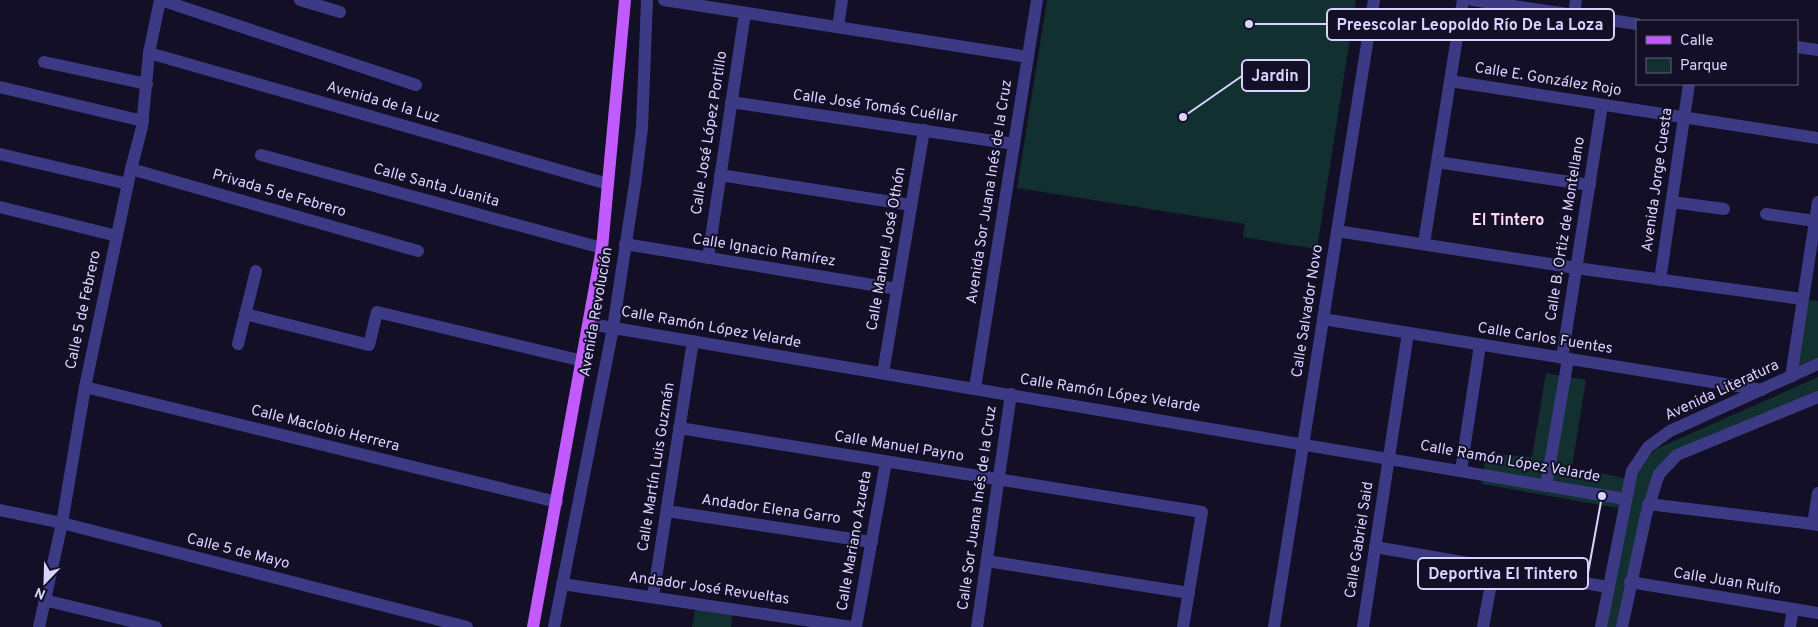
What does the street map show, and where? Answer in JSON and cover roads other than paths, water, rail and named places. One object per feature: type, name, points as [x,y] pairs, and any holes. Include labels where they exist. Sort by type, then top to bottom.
[{"type":"main road","name":"Avenida Revolución","points":[[533,627],[558,502],[602,248],[625,0]]},
{"type":"street","name":"Calle 5 de Febrero","points":[[38,627],[62,523],[84,387],[143,121],[149,53],[160,0]]},
{"type":"street","points":[[160,0],[416,85]]},
{"type":"street","points":[[300,0],[340,12]]},
{"type":"street","name":"Avenida Revolución","points":[[554,627],[612,328],[625,244],[642,128],[647,0]]},
{"type":"street","points":[[664,0],[1028,57]]},
{"type":"street","points":[[838,27],[842,0]]},
{"type":"street","name":"Avenida Sor Juana Inés de la Cruz","points":[[975,388],[1037,0]]},
{"type":"street","name":"Calle Salvador Novo","points":[[1274,627],[1374,0]]},
{"type":"street","points":[[1424,243],[1463,0]]},
{"type":"street","points":[[1472,0],[1636,24]]},
{"type":"street","points":[[1574,15],[1576,0]]},
{"type":"street","name":"Calle José López Portillo","points":[[708,258],[745,13]]},
{"type":"street","points":[[1798,47],[1818,50]]},
{"type":"street","name":"Avenida de la Luz","points":[[149,53],[608,184]]},
{"type":"street","points":[[44,62],[147,84]]},
{"type":"street","name":"Calle E. González Rojo","points":[[1450,81],[1818,138]]},
{"type":"street","name":"Avenida Jorge Cuesta","points":[[1660,280],[1689,85]]},
{"type":"street","points":[[0,87],[143,121]]},
{"type":"street","name":"Calle José Tomás Cuéllar","points":[[731,102],[1014,144]]},
{"type":"street","name":"Calle B. Ortiz de Montellano","points":[[1546,486],[1576,268],[1602,105]]},
{"type":"street","name":"Calle Manuel José Othón","points":[[883,373],[924,130]]},
{"type":"street","points":[[0,154],[128,184]]},
{"type":"street","name":"Calle Santa Juanita","points":[[261,155],[602,248]]},
{"type":"street","points":[[1437,162],[1590,185]]},
{"type":"street","name":"Privada 5 de Febrero","points":[[131,169],[418,251]]},
{"type":"street","points":[[720,175],[911,205]]},
{"type":"street","points":[[1672,202],[1724,209]]},
{"type":"street","points":[[1791,377],[1818,202]]},
{"type":"street","points":[[0,207],[116,236]]},
{"type":"street","points":[[1766,214],[1815,222]]},
{"type":"street","points":[[1337,231],[1576,268],[1802,299]]},
{"type":"street","name":"Calle Ignacio Ramírez","points":[[625,244],[897,289]]},
{"type":"street","points":[[238,344],[256,271]]},
{"type":"street","points":[[245,314],[369,346],[377,312],[583,361]]},
{"type":"street","name":"Calle Carlos Fuentes","points":[[1323,319],[1762,390]]},
{"type":"street","name":"Calle Ramón López Velarde","points":[[590,324],[1303,443],[1625,499]]},
{"type":"street","name":"Calle Gabriel Said","points":[[1363,627],[1408,333]]},
{"type":"street","name":"Calle Martín Luis Guzmán","points":[[654,598],[692,341]]},
{"type":"street","points":[[1460,470],[1480,344]]},
{"type":"street","name":"Avenida Literatura","points":[[1601,627],[1632,471],[1648,448],[1670,431],[1818,364]]},
{"type":"street","name":"Calle Maclobio Herrera","points":[[84,387],[558,502]]},
{"type":"street","name":"Calle Sor Juana Inés de la Cruz","points":[[977,627],[1011,394]]},
{"type":"street","points":[[1622,627],[1648,504],[1659,474],[1677,455],[1818,397]]},
{"type":"street","name":"Calle Manuel Payno","points":[[679,428],[1202,512],[1189,593]]},
{"type":"street","name":"Calle Mariano Azueta","points":[[856,627],[886,462]]},
{"type":"street","points":[[1648,504],[1816,525],[1818,493]]},
{"type":"street","name":"Calle 5 de Mayo","points":[[0,510],[62,523],[466,627]]},
{"type":"street","name":"Andador Elena Garro","points":[[666,511],[872,542]]},
{"type":"street","points":[[1375,548],[1608,587]]},
{"type":"street","points":[[987,561],[1189,593],[1183,627]]},
{"type":"street","points":[[1483,627],[1494,568]]},
{"type":"street","name":"Calle Juan Rulfo","points":[[1630,582],[1818,613]]},
{"type":"street","name":"Andador José Revueltas","points":[[562,584],[852,627]]},
{"type":"street","points":[[44,600],[156,627]]},
{"type":"street","points":[[1790,627],[1793,609]]},
{"type":"place","name":"Preescolar Leopoldo Río De La Loza","points":[[1249,24]]},
{"type":"place","name":"Jardin","points":[[1183,117]]},
{"type":"place","name":"Deportiva El Tintero","points":[[1602,496]]},
{"type":"district","name":"El Tintero","points":[[1508,221]]}]
